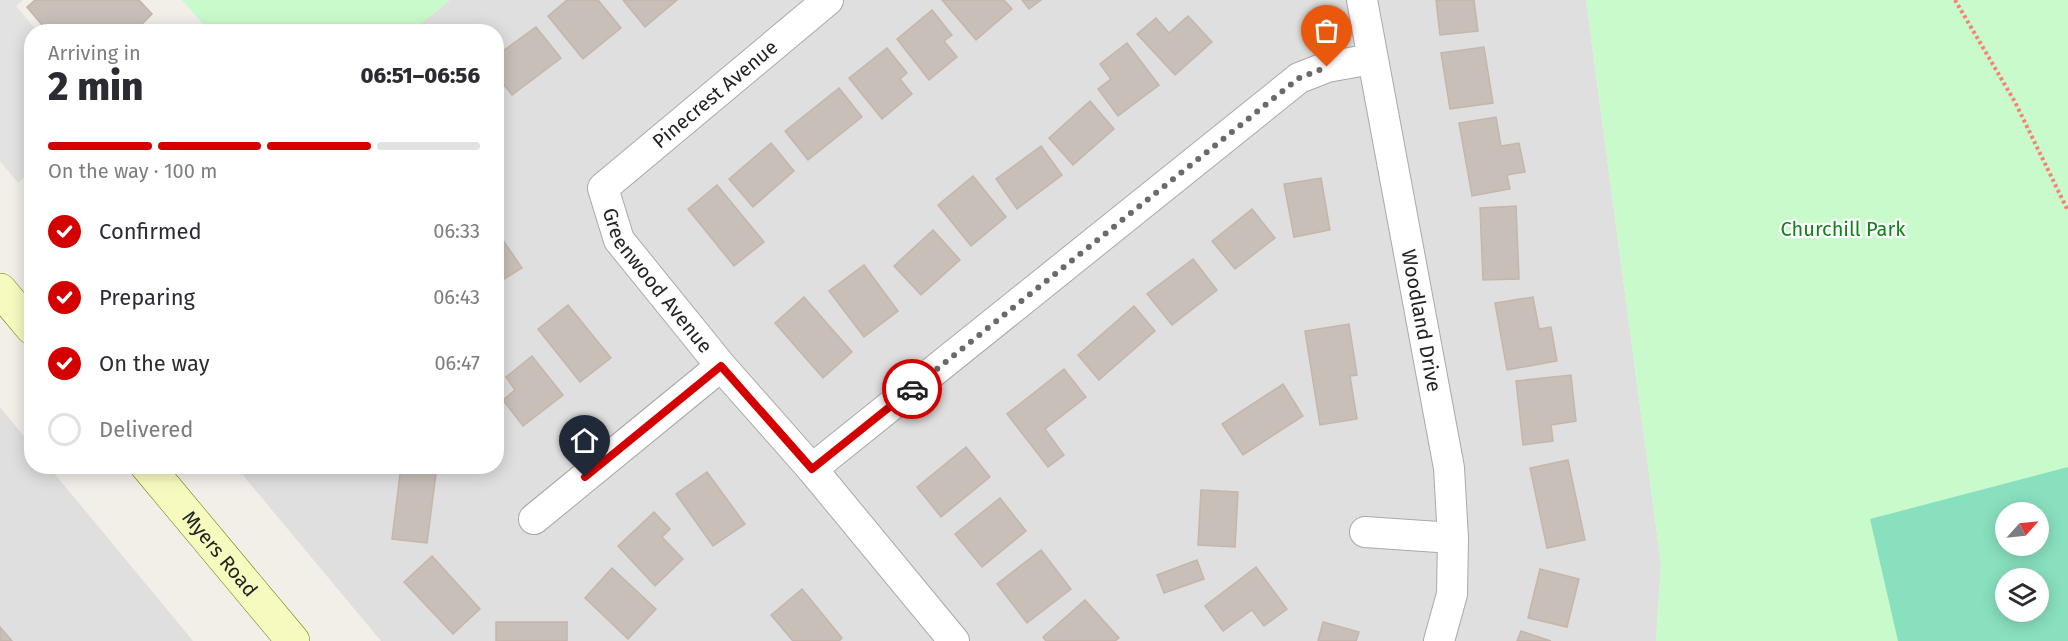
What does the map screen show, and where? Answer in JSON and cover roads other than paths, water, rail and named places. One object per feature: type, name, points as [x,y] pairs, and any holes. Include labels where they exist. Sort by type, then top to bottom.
[{"type":"main road","points":[[0,290],[24,318]]},
{"type":"main road","name":"Myers Road","points":[[154,474],[293,641]]},
{"type":"street","name":"Pinecrest Avenue","points":[[603,188],[828,0]]},
{"type":"street","name":"Woodland Drive","points":[[1362,0],[1449,468],[1453,538],[1452,594],[1439,641]]},
{"type":"street","points":[[812,469],[1299,78],[1327,67],[1372,59]]},
{"type":"street","name":"Greenwood Avenue","points":[[603,188],[618,240],[721,366],[812,469],[954,641]]},
{"type":"street","points":[[534,519],[721,366]]},
{"type":"street","points":[[1365,532],[1453,538]]},
{"type":"park label","name":"Churchill Park","points":[[1843,229]]}]
